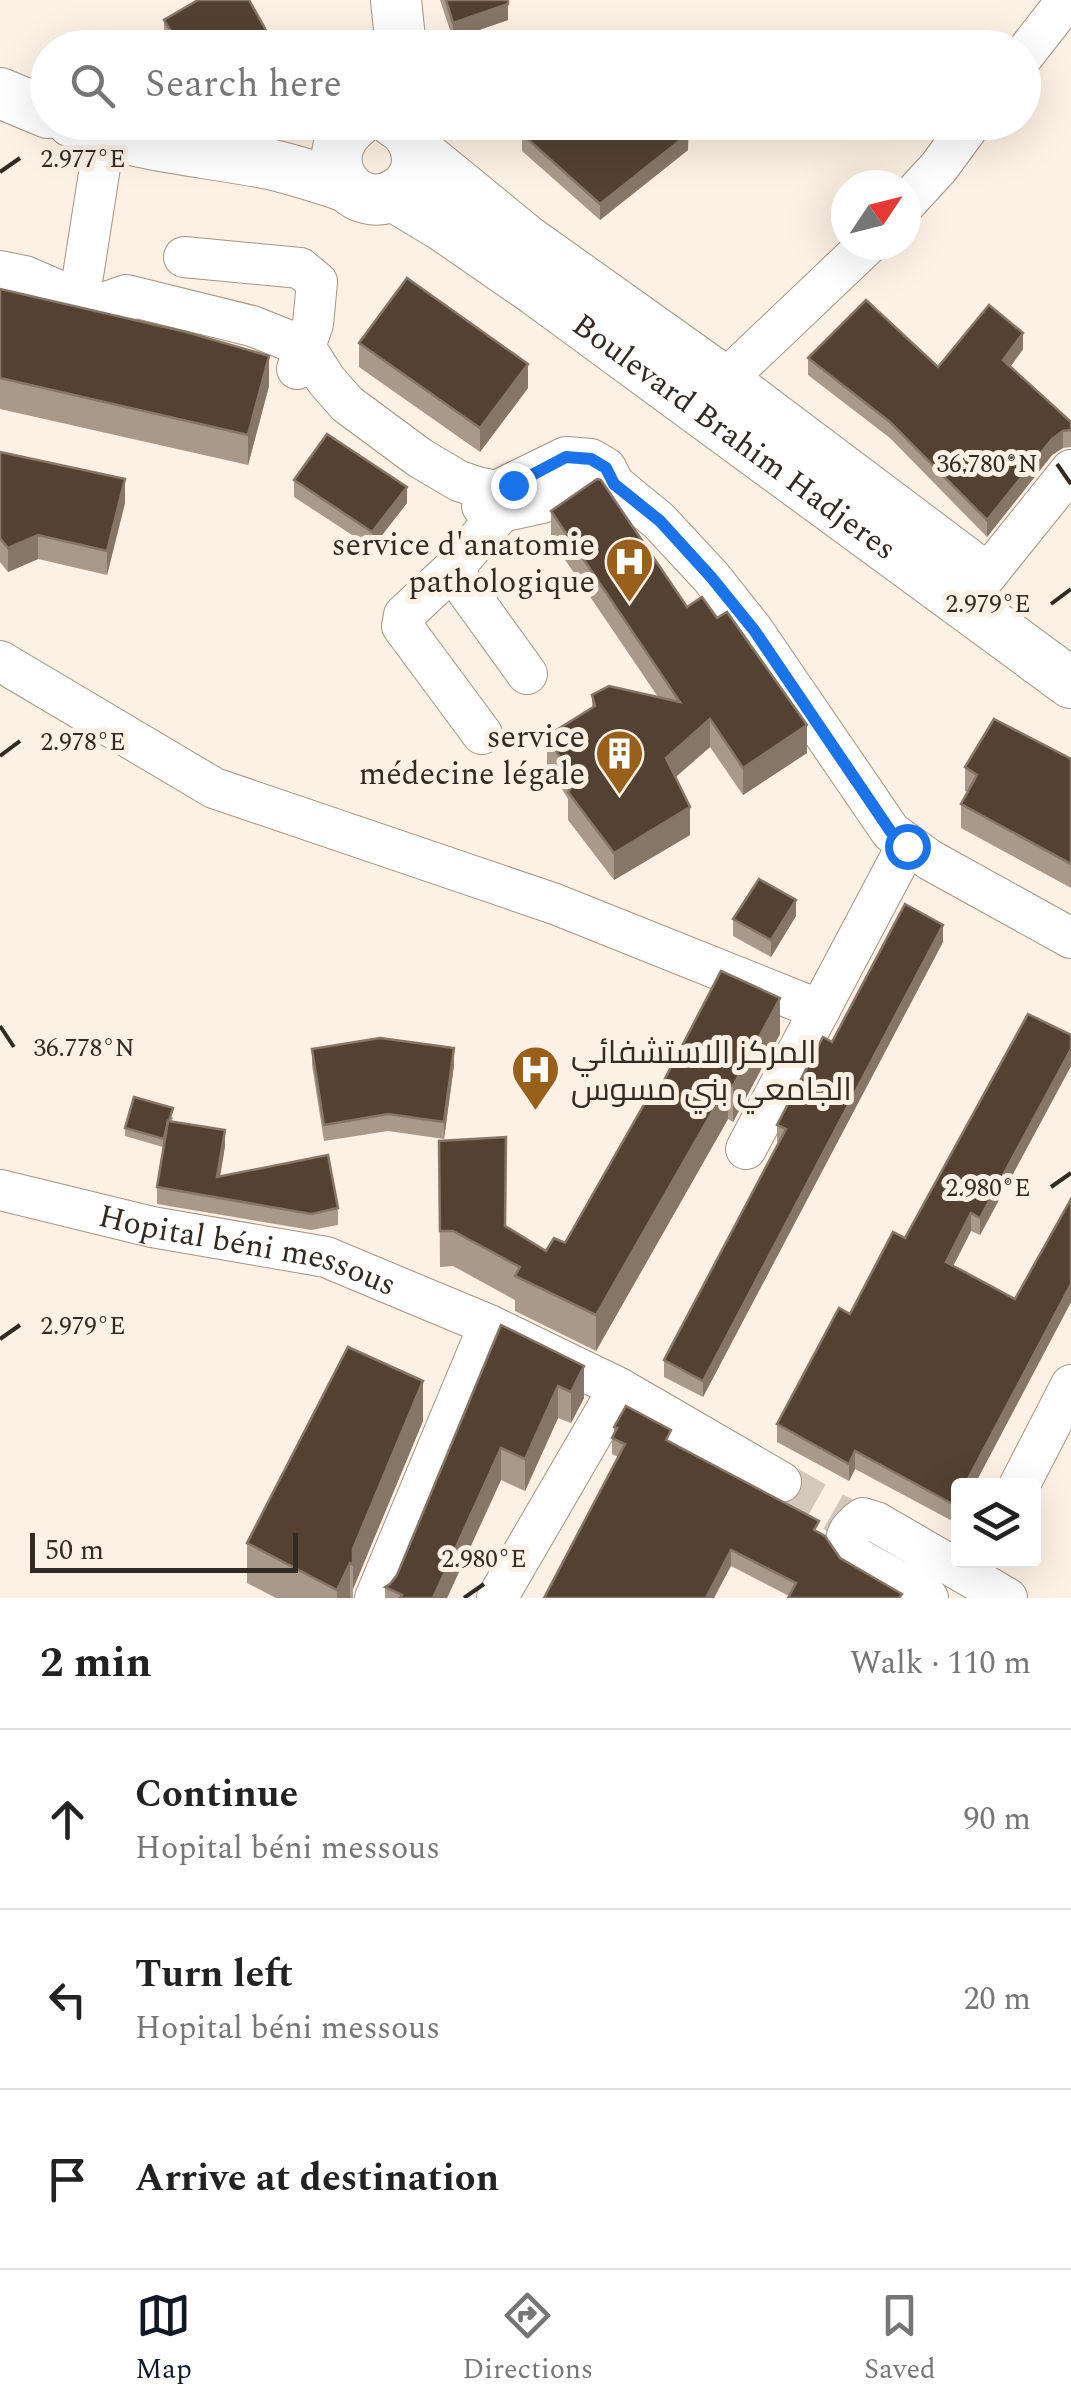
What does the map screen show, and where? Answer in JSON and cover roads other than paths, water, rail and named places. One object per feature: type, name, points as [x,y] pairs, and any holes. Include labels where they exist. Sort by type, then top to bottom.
[{"type":"main road","points":[[0,93],[30,106]]},
{"type":"main road","points":[[137,140],[172,148],[284,140]]},
{"type":"main road","points":[[342,140],[336,160],[339,175],[370,192],[404,189],[417,164],[409,140]]},
{"type":"main road","name":"Boulevard Brahim Hadjeres","points":[[415,140],[526,240],[724,381],[1071,640]]},
{"type":"main road","name":"Boulevard Brahim Hadjeres","points":[[172,148],[267,164],[370,192],[444,226],[1071,683]]},
{"type":"street","points":[[1041,33],[1067,0]]},
{"type":"street","points":[[86,303],[88,140]]},
{"type":"street","points":[[921,187],[959,140]]},
{"type":"street","points":[[184,257],[300,268],[317,282],[313,324],[301,358],[308,392],[334,418],[412,474],[453,496],[500,512],[542,503],[587,483],[614,484]]},
{"type":"street","points":[[724,381],[851,260]]},
{"type":"street","points":[[0,271],[25,276],[86,303],[126,295],[252,326],[301,358],[347,404],[420,458],[460,481],[496,491],[566,457],[591,459],[606,468],[614,484],[660,521],[754,630],[891,832],[907,846],[1071,938]]},
{"type":"street","points":[[985,578],[1071,470]]},
{"type":"street","points":[[482,734],[402,626],[404,615],[452,570],[500,512]]},
{"type":"street","points":[[452,570],[526,674]]},
{"type":"street","points":[[0,660],[214,788],[554,904],[820,1010]]},
{"type":"street","points":[[746,1148],[907,846]]},
{"type":"street","name":"Hopital béni messous","points":[[0,1190],[152,1228],[326,1257],[490,1324],[618,1388],[781,1482]]},
{"type":"street","points":[[374,1598],[490,1324]]},
{"type":"street","points":[[1023,1478],[1071,1386]]},
{"type":"street","points":[[496,1598],[618,1388]]},
{"type":"street","points":[[928,1598],[857,1558],[848,1548],[846,1538],[853,1525],[864,1518],[876,1522],[1007,1598]]},
{"type":"tunnel","points":[[781,1482],[883,1540]]},
{"type":"place","name":"service d'anatomie pathologique","points":[[630,604]]},
{"type":"place","name":"service médecine légale","points":[[620,796]]},
{"type":"place","name":"المركز الاستشفائي الجامعي بني مسوس","points":[[536,1112]]}]
